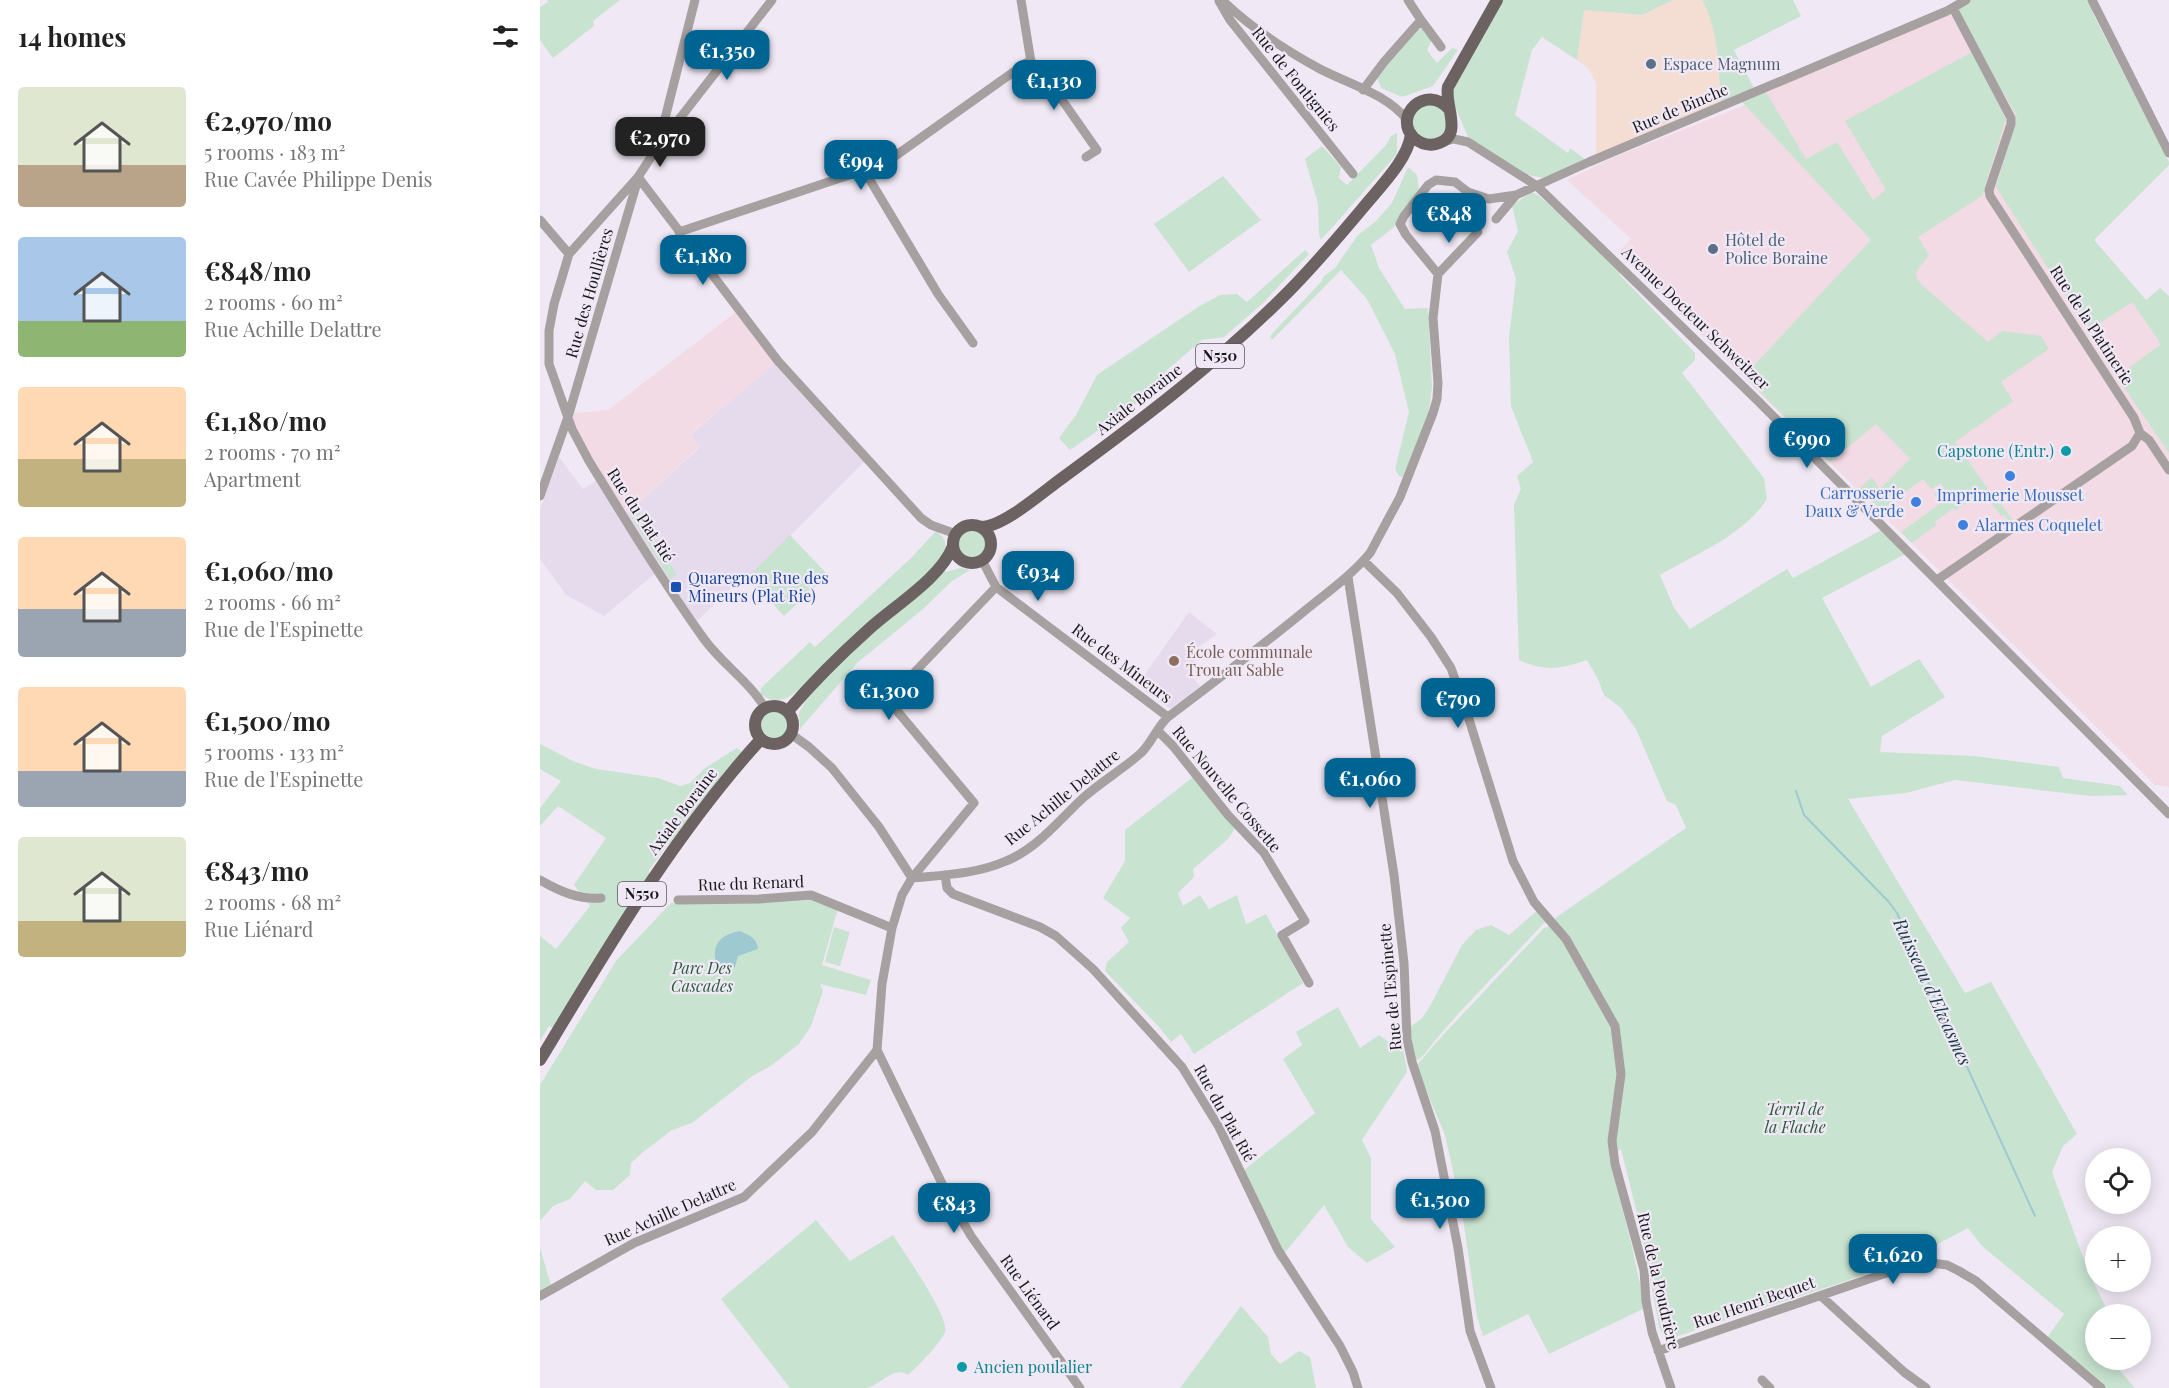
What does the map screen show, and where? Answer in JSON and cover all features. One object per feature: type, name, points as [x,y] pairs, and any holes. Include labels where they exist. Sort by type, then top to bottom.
[{"type":"main road","points":[[1433,144],[1415,139],[1411,134],[1407,120],[1409,112],[1423,100],[1437,94],[1451,79],[1497,0]]},
{"type":"main road","points":[[1406,153],[1417,147],[1444,140],[1452,129],[1447,92],[1451,79]]},
{"type":"main road","points":[[1423,100],[1439,101],[1451,112]]},
{"type":"main road","name":"Axiale Boraine","points":[[1000,523],[1181,388],[1260,320],[1340,236],[1406,153],[1411,134]]},
{"type":"main road","name":"N550","points":[[955,540],[965,526],[981,527],[1000,523]]},
{"type":"main road","name":"N550","points":[[982,560],[989,553],[1000,523]]},
{"type":"main road","points":[[981,527],[988,533],[991,543]]},
{"type":"main road","points":[[955,540],[959,557],[964,561]]},
{"type":"main road","points":[[788,711],[818,677],[870,628],[942,567],[955,540]]},
{"type":"main road","points":[[942,567],[964,561],[982,560]]},
{"type":"main road","points":[[777,705],[788,711],[793,720],[791,734],[787,739],[771,744],[761,739],[754,722],[760,711],[777,705]]},
{"type":"main road","name":"Axiale Boraine","points":[[540,1060],[649,883],[706,805],[761,739]]},
{"type":"street","points":[[659,145],[695,0]]},
{"type":"street","points":[[540,220],[568,254],[638,177],[659,145],[772,0]]},
{"type":"street","points":[[1021,0],[1029,62]]},
{"type":"street","points":[[1220,0],[1254,28],[1285,49],[1363,90],[1394,105],[1407,106],[1423,100]]},
{"type":"street","name":"Rue de Fontignies","points":[[1220,0],[1230,20],[1353,174]]},
{"type":"street","points":[[1408,0],[1441,47]]},
{"type":"street","name":"Rue de Binche","points":[[1537,186],[1953,8],[1966,0]]},
{"type":"street","points":[[2092,0],[2169,153]]},
{"type":"street","name":"Rue de la Platinerie","points":[[1953,8],[2011,118],[1989,190],[1990,196],[2134,418],[2140,433],[2149,440],[2169,470]]},
{"type":"street","points":[[1363,90],[1421,20]]},
{"type":"street","points":[[1029,62],[1039,67],[1097,150],[1086,158]]},
{"type":"street","points":[[679,232],[891,159],[1029,62]]},
{"type":"street","points":[[1394,105],[1407,120]]},
{"type":"street","points":[[1451,112],[1460,133],[1468,142]]},
{"type":"street","points":[[1433,144],[1454,139],[1468,142]]},
{"type":"street","name":"Avenue Docteur Schweitzer","points":[[1468,142],[1537,186],[1752,395],[2169,814]]},
{"type":"street","points":[[864,170],[938,294],[973,344]]},
{"type":"street","points":[[638,177],[743,317],[791,376],[921,518],[955,540]]},
{"type":"street","name":"Rue des Houllières","points":[[540,496],[568,417],[638,177]]},
{"type":"street","points":[[1478,232],[1438,274],[1406,235],[1400,224],[1428,185],[1436,180],[1445,179],[1455,182],[1468,192],[1484,198],[1516,195],[1537,186]]},
{"type":"street","points":[[1496,219],[1516,195]]},
{"type":"street","name":"Rue du Plat Rié","points":[[568,254],[554,304],[549,364],[578,441],[690,619],[716,653],[756,693],[765,708]]},
{"type":"street","name":"Rue Achille Delattre","points":[[912,878],[992,867],[1019,855],[1042,838],[1083,798],[1139,754],[1158,731],[1161,723],[1168,717],[1348,577],[1364,561],[1400,497],[1433,413],[1438,383],[1433,318],[1438,274]]},
{"type":"street","points":[[1937,580],[2132,446],[2140,433]]},
{"type":"street","name":"Rue des Mineurs","points":[[982,560],[996,587],[1168,717]]},
{"type":"street","name":"Rue de la Poudrière","points":[[1364,561],[1397,593],[1431,637],[1451,668],[1512,861],[1534,902],[1566,939],[1615,1026],[1621,1074],[1612,1141],[1615,1164],[1644,1270],[1648,1315],[1671,1388]]},
{"type":"street","name":"Rue de l'Espinette","points":[[1348,577],[1394,875],[1404,963],[1407,1039],[1412,1062],[1435,1131],[1458,1248],[1470,1331],[1491,1388]]},
{"type":"street","points":[[888,700],[996,587]]},
{"type":"street","points":[[867,675],[974,803],[912,878],[902,896],[892,928],[882,984],[877,1050]]},
{"type":"street","name":"Rue Nouvelle Cossette","points":[[1158,731],[1173,746],[1228,815],[1264,853],[1305,921],[1282,935],[1309,983]]},
{"type":"street","points":[[791,734],[832,768],[879,827],[912,878]]},
{"type":"street","name":"Rue du Plat Rié","points":[[945,874],[947,888],[953,894],[1040,927],[1056,936],[1093,969],[1182,1067],[1219,1127],[1278,1250],[1340,1346],[1358,1388]]},
{"type":"street","points":[[540,880],[556,889],[587,899],[601,898]]},
{"type":"street","name":"Rue du Renard","points":[[678,900],[759,899],[811,895],[892,928]]},
{"type":"street","name":"Rue Achille Delattre","points":[[540,1296],[634,1243],[744,1197],[812,1132],[877,1050]]},
{"type":"street","name":"Rue Liénard","points":[[877,1050],[949,1198],[971,1236],[1080,1388]]},
{"type":"street","name":"Rue Henri Bequet","points":[[1658,1351],[1904,1267],[1931,1263],[1947,1265],[1976,1281],[2101,1388]]},
{"type":"street","points":[[1821,1296],[1904,1372],[1926,1388]]},
{"type":"street","points":[[1762,1380],[1770,1388]]},
{"type":"shaded area","points":[[1673,0],[1702,0],[1710,15],[1715,31],[1721,106],[1596,159],[1596,83],[1588,68],[1577,60],[1584,10],[1642,15]]},
{"type":"shaded area","points":[[1947,6],[2093,14],[2169,162],[2169,165],[2094,240],[2146,300],[2160,288],[2169,296],[2169,787],[2155,785],[1618,252],[1631,239],[1567,180],[1612,158],[1745,105],[1754,88]]},
{"type":"shaded area","points":[[736,312],[777,363],[691,433],[700,446],[626,515],[581,442],[571,420],[575,413],[608,410]]},
{"type":"shaded area","points":[[778,361],[867,459],[749,577],[745,575],[695,623],[626,515],[700,447],[691,434]]},
{"type":"shaded area","points":[[559,457],[583,489],[597,480],[656,573],[604,616],[566,595],[540,559],[540,509]]},
{"type":"shaded area","name":"École communale Trou au Sable","points":[[1189,612],[1217,634],[1189,654],[1199,667],[1190,674],[1200,686],[1170,709],[1137,685]]},
{"type":"green space","points":[[547,0],[620,0],[593,21],[594,26],[553,58],[540,40],[540,7],[548,2]]},
{"type":"green space","points":[[1501,0],[1673,0],[1642,15],[1584,10],[1577,60],[1542,37],[1532,50],[1515,115],[1568,153],[1570,148],[1589,162],[1544,178],[1528,175],[1525,178],[1468,142],[1451,97],[1454,84]]},
{"type":"green space","points":[[1702,0],[1793,0],[1801,16],[1734,50],[1756,92],[1721,106],[1715,38]]},
{"type":"green space","points":[[1966,0],[2092,0],[2096,11],[2093,14],[2169,162],[2169,165],[2094,240],[2146,300],[2160,288],[2169,296],[2169,453],[2117,377],[2161,344],[2132,302],[2088,331],[1996,187],[2017,117],[2004,93],[2000,96],[1953,8]]},
{"type":"green space","points":[[1419,29],[1424,29],[1432,40],[1427,50],[1437,63],[1452,48],[1458,50],[1433,86],[1402,97],[1381,88],[1377,77]]},
{"type":"green space","points":[[1972,52],[2006,119],[1982,196],[1918,237],[1929,255],[1916,272],[1917,279],[1988,342],[2002,331],[2041,336],[2049,349],[2001,382],[2013,401],[1955,442],[1999,505],[2001,504],[2015,523],[2011,526],[1983,492],[1955,511],[1953,508],[1935,522],[1936,525],[1912,543],[1901,532],[1941,503],[1934,494],[1943,487],[1941,483],[1931,489],[1923,479],[1881,510],[1859,489],[1872,477],[1880,489],[1910,459],[1876,424],[1830,462],[1744,376],[1871,240],[1742,102],[1766,92],[1806,159],[1837,142],[1873,200],[1886,190],[1845,121]]},
{"type":"green space","points":[[1430,105],[1442,110],[1447,122],[1442,134],[1430,139],[1418,134],[1413,122],[1418,110]]},
{"type":"green space","points":[[1397,133],[1397,154],[1321,240],[1318,204],[1305,159],[1322,146],[1341,167],[1339,178],[1347,185],[1386,145],[1391,136]]},
{"type":"green space","points":[[1408,167],[1417,175],[1419,190],[1393,228],[1371,245],[1379,268],[1405,309],[1428,308],[1432,386],[1429,412],[1404,477],[1399,476],[1395,469],[1409,412],[1395,354],[1367,299],[1341,270],[1272,340],[1270,336],[1324,276],[1335,268],[1358,235],[1375,222],[1392,203]]},
{"type":"green space","points":[[1223,176],[1261,220],[1189,272],[1154,224]]},
{"type":"green space","name":"Terril de la Flache","points":[[1531,192],[1538,195],[1624,269],[1619,274],[1695,353],[1695,360],[1682,373],[1764,478],[1767,499],[1746,523],[1718,543],[1660,575],[1674,608],[1690,629],[1787,569],[1793,578],[1885,528],[1909,552],[1822,598],[1871,687],[1919,659],[1945,697],[1882,736],[1880,752],[1975,756],[2059,767],[2063,778],[2120,786],[2128,795],[2090,796],[1955,780],[1906,793],[1848,799],[1965,993],[1991,982],[2077,1134],[2063,1146],[2052,1172],[2085,1263],[2085,1292],[2098,1292],[2104,1304],[2085,1304],[2085,1370],[2119,1370],[2135,1388],[2104,1388],[2046,1339],[2064,1314],[1982,1246],[1968,1228],[1925,1251],[1858,1277],[1666,1340],[1659,1327],[1641,1229],[1621,1149],[1609,1157],[1645,1308],[1549,1354],[1528,1314],[1483,1336],[1477,1317],[1462,1211],[1445,1135],[1416,1066],[1544,928],[1686,828],[1676,805],[1667,801],[1636,729],[1621,708],[1604,695],[1587,660],[1545,668],[1519,660],[1514,505],[1521,489],[1517,476],[1533,462],[1511,406],[1509,337],[1516,279],[1507,252],[1518,231],[1512,206]]},
{"type":"green space","points":[[1305,250],[1309,254],[1262,304],[1224,337],[1202,340],[1165,372],[1163,385],[1070,450],[1059,438],[1076,415],[1097,375],[1198,307],[1220,295],[1237,294],[1247,302]]},
{"type":"green space","points":[[636,507],[677,575],[670,579],[629,513]]},
{"type":"green space","points":[[972,530],[982,534],[986,544],[982,554],[972,558],[962,554],[958,544],[962,534]]},
{"type":"green space","points":[[936,531],[943,538],[946,546],[938,563],[946,572],[960,568],[970,570],[952,581],[923,609],[857,663],[800,729],[799,713],[808,697],[799,689],[790,696],[776,700],[760,694],[761,688],[810,642],[815,647],[911,558]]},
{"type":"green space","points":[[790,535],[828,575],[784,616],[748,577]]},
{"type":"green space","points":[[774,710],[780,711],[788,719],[788,731],[780,739],[774,740],[768,739],[760,731],[759,725],[760,719],[768,711]]},
{"type":"green space","points":[[540,744],[573,761],[596,769],[658,778],[680,786],[690,783],[705,768],[737,748],[743,753],[649,870],[649,876],[553,1028],[549,1026],[540,1041],[540,936],[556,949],[590,906],[574,885],[606,838],[558,806],[540,826],[540,808],[561,781],[540,769]]},
{"type":"green space","points":[[1193,777],[1235,828],[1228,839],[1193,869],[1194,877],[1178,893],[1183,906],[1200,895],[1209,909],[1237,895],[1246,924],[1266,914],[1303,983],[1194,1054],[1181,1034],[1171,1042],[1105,971],[1107,962],[1129,942],[1121,928],[1130,918],[1103,898],[1125,861],[1125,830]]},
{"type":"green space","name":"Parc Des Cascades","points":[[809,897],[838,908],[822,965],[871,980],[866,995],[820,984],[823,991],[811,1026],[799,1044],[772,1065],[751,1077],[692,1123],[672,1130],[643,1152],[631,1163],[630,1175],[613,1190],[596,1190],[585,1181],[570,1199],[553,1206],[540,1221],[540,1085],[616,961],[671,903],[760,903]]},
{"type":"green space","points":[[1540,908],[1551,921],[1543,924],[1463,1008],[1423,1056],[1412,1062],[1410,1027],[1422,1018],[1429,1008],[1462,945],[1476,930],[1491,925],[1509,935]]},
{"type":"green space","points":[[834,927],[850,932],[840,966],[825,962]]},
{"type":"green space","points":[[1338,1007],[1360,1048],[1379,1035],[1393,1045],[1402,1041],[1407,1072],[1362,1140],[1371,1158],[1371,1219],[1395,1247],[1367,1263],[1348,1247],[1324,1205],[1278,1261],[1238,1175],[1315,1113],[1283,1059],[1302,1045],[1296,1032]]},
{"type":"green space","points":[[816,1220],[850,1261],[893,1235],[925,1284],[945,1324],[945,1332],[923,1361],[908,1375],[892,1374],[866,1388],[790,1388],[721,1299]]},
{"type":"green space","points":[[540,1248],[551,1285],[540,1291]]},
{"type":"green space","points":[[1241,1306],[1268,1337],[1271,1354],[1280,1364],[1299,1351],[1310,1357],[1316,1388],[1180,1388]]},
{"type":"water","points":[[740,931],[754,940],[758,949],[738,956],[735,967],[728,971],[718,968],[715,954],[718,943],[726,936]]},
{"type":"waterway","name":"Ruisseau d'Elwasmes","points":[[1796,791],[1804,815],[1897,913],[2035,1216]]},
{"type":"place","name":"Espace Magnum","points":[[1651,64]]},
{"type":"place","name":"Hôtel de Police Boraine","points":[[1713,249]]},
{"type":"place","name":"Capstone (Entr.)","points":[[2066,451]]},
{"type":"place","name":"Imprimerie Mousset","points":[[2010,476]]},
{"type":"place","name":"Carrosserie Daux & Verde","points":[[1916,502]]},
{"type":"place","name":"Alarmes Coquelet","points":[[1963,525]]},
{"type":"place","name":"Quaregnon Rue des Mineurs (Plat Rie)","points":[[676,587]]},
{"type":"place","name":"École communale Trou au Sable","points":[[1174,661]]},
{"type":"place","name":"Ancien poulalier","points":[[962,1367]]}]
